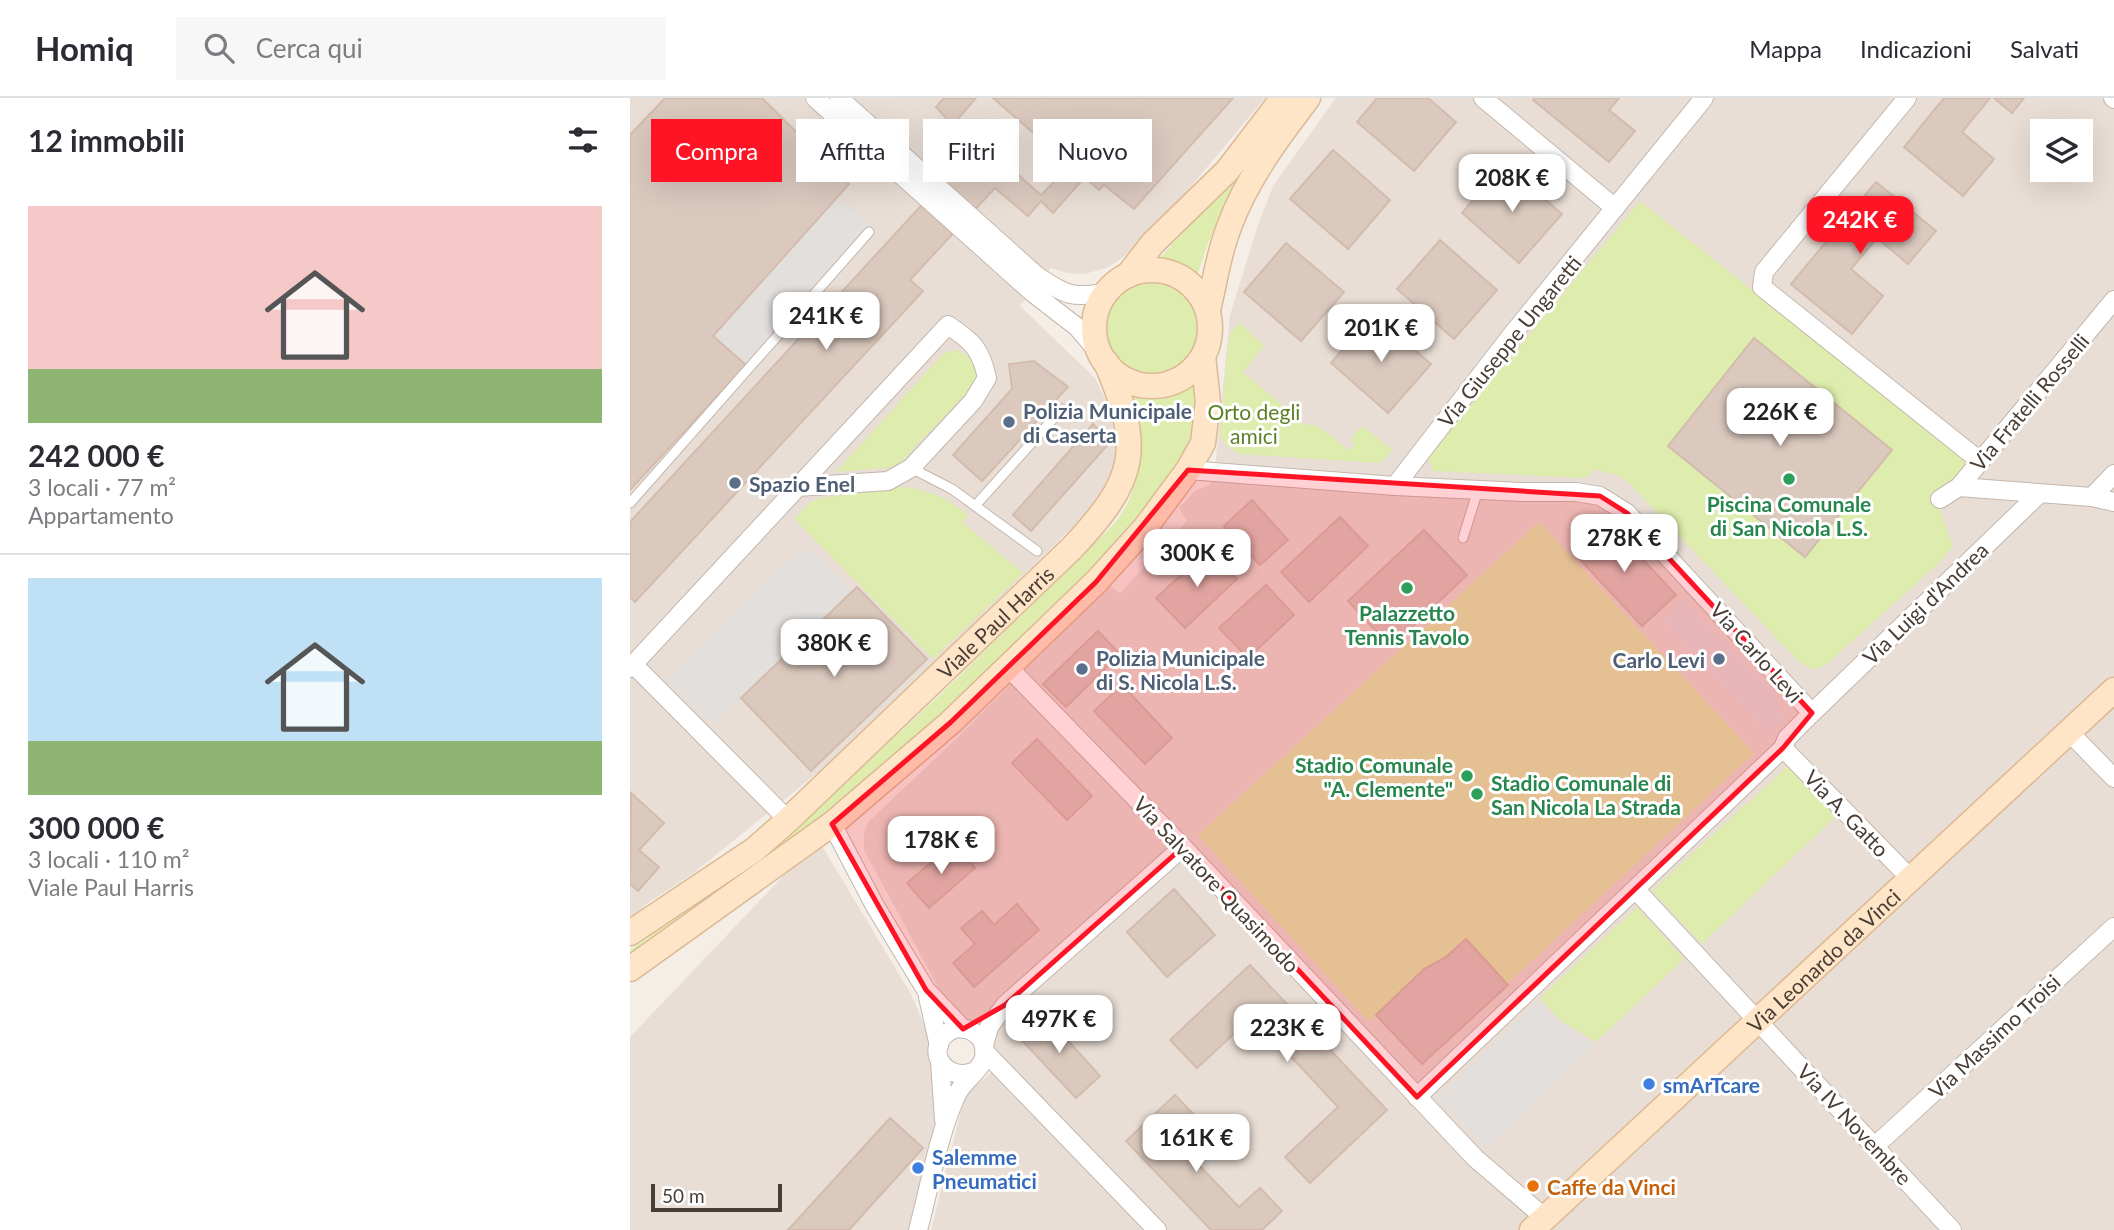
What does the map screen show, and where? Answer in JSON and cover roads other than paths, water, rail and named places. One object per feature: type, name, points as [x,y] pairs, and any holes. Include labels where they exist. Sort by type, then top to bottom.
[{"type":"street","points":[[815,98],[1033,293],[1077,327],[1117,374],[1148,386],[1164,385],[1180,379],[1193,369],[1203,356],[1209,342],[1208,310],[1215,268],[1239,203],[1284,130],[1308,98]]},
{"type":"street","points":[[839,98],[1037,275],[1062,292],[1082,297],[1107,292],[1128,275],[1153,243],[1227,171],[1283,98]]},
{"type":"street","points":[[1483,98],[1615,208]]},
{"type":"street","name":"Via Giuseppe Ungaretti","points":[[1395,486],[1510,337],[1704,98]]},
{"type":"street","points":[[1907,98],[1765,272],[1762,287],[1980,461]]},
{"type":"street","points":[[1128,275],[1147,271],[1166,272],[1184,280],[1199,293],[1208,310]]},
{"type":"street","name":"Viale Paul Harris","points":[[630,933],[754,850],[1101,518],[1114,499],[1127,468],[1129,439],[1121,399],[1094,329],[1096,316],[1107,292]]},
{"type":"street","name":"Via Fratelli Rosselli","points":[[1940,499],[1959,487],[2114,300]]},
{"type":"street","points":[[788,820],[632,666],[797,487],[948,325],[970,340],[983,357],[987,378],[972,401],[911,468],[888,481],[797,487]]},
{"type":"street","name":"Viale Paul Harris","points":[[630,969],[832,824],[951,723],[1096,582],[1145,528],[1188,470],[1203,443],[1208,402],[1203,356]]},
{"type":"street","name":"Via Carlo Levi","points":[[1188,470],[1395,486],[1576,492],[1600,496],[1627,513],[1812,713],[1787,738],[1783,748],[1417,1097]]},
{"type":"street","points":[[2091,497],[2114,474]]},
{"type":"street","points":[[1959,487],[2091,497],[2114,502]]},
{"type":"street","name":"Via Luigi d'Andrea","points":[[1812,713],[2039,494]]},
{"type":"street","name":"Via Salvatore Quasimodo","points":[[1008,667],[1183,847],[1475,1158],[1545,1226]]},
{"type":"street","name":"Via Leonardo da Vinci","points":[[1545,1226],[1758,1019],[2114,690]]},
{"type":"street","points":[[2070,733],[2114,778]]},
{"type":"street","name":"Via A. Gatto","points":[[1783,748],[1911,879]]},
{"type":"street","points":[[832,824],[875,906],[926,990],[945,1013],[980,1038],[984,1048],[1012,1081],[1157,1230]]},
{"type":"street","points":[[939,1054],[947,1033],[965,1029],[1004,1005],[1183,847]]},
{"type":"street","name":"Via IV Novembre","points":[[1636,890],[1952,1230]]},
{"type":"street","name":"Via Massimo Troisi","points":[[1875,1146],[2114,927]]},
{"type":"street","points":[[926,990],[939,1054],[944,1126]]},
{"type":"street","points":[[918,1230],[944,1126],[957,1093],[983,1060],[989,1027],[1004,1005]]},
{"type":"street","points":[[939,1054],[950,1072],[958,1075],[975,1070],[1000,1073],[1012,1081]]},
{"type":"lane","points":[[630,503],[869,232]]},
{"type":"lane","points":[[975,506],[1062,409]]},
{"type":"lane","points":[[911,468],[952,489],[1037,551]]},
{"type":"lane","points":[[1463,538],[1478,490]]},
{"type":"place","name":"Polizia Municipale di Caserta","points":[[1009,422]]},
{"type":"place","name":"Piscina Comunale di San Nicola L.S.","points":[[1789,479]]},
{"type":"place","name":"Spazio Enel","points":[[735,483]]},
{"type":"place","name":"Palazzetto Tennis Tavolo","points":[[1407,588]]},
{"type":"place","name":"Carlo Levi","points":[[1719,659]]},
{"type":"place","name":"Polizia Municipale di S. Nicola L.S.","points":[[1082,669]]},
{"type":"place","name":"Stadio Comunale \"A. Clemente\"","points":[[1467,776]]},
{"type":"place","name":"Stadio Comunale di San Nicola La Strada","points":[[1477,794]]},
{"type":"place","name":"smArTcare","points":[[1649,1084]]},
{"type":"place","name":"Salemme Pneumatici","points":[[918,1168]]},
{"type":"place","name":"Caffe da Vinci","points":[[1533,1186]]},
{"type":"park label","name":"Orto degli amici","points":[[1254,423]]}]
